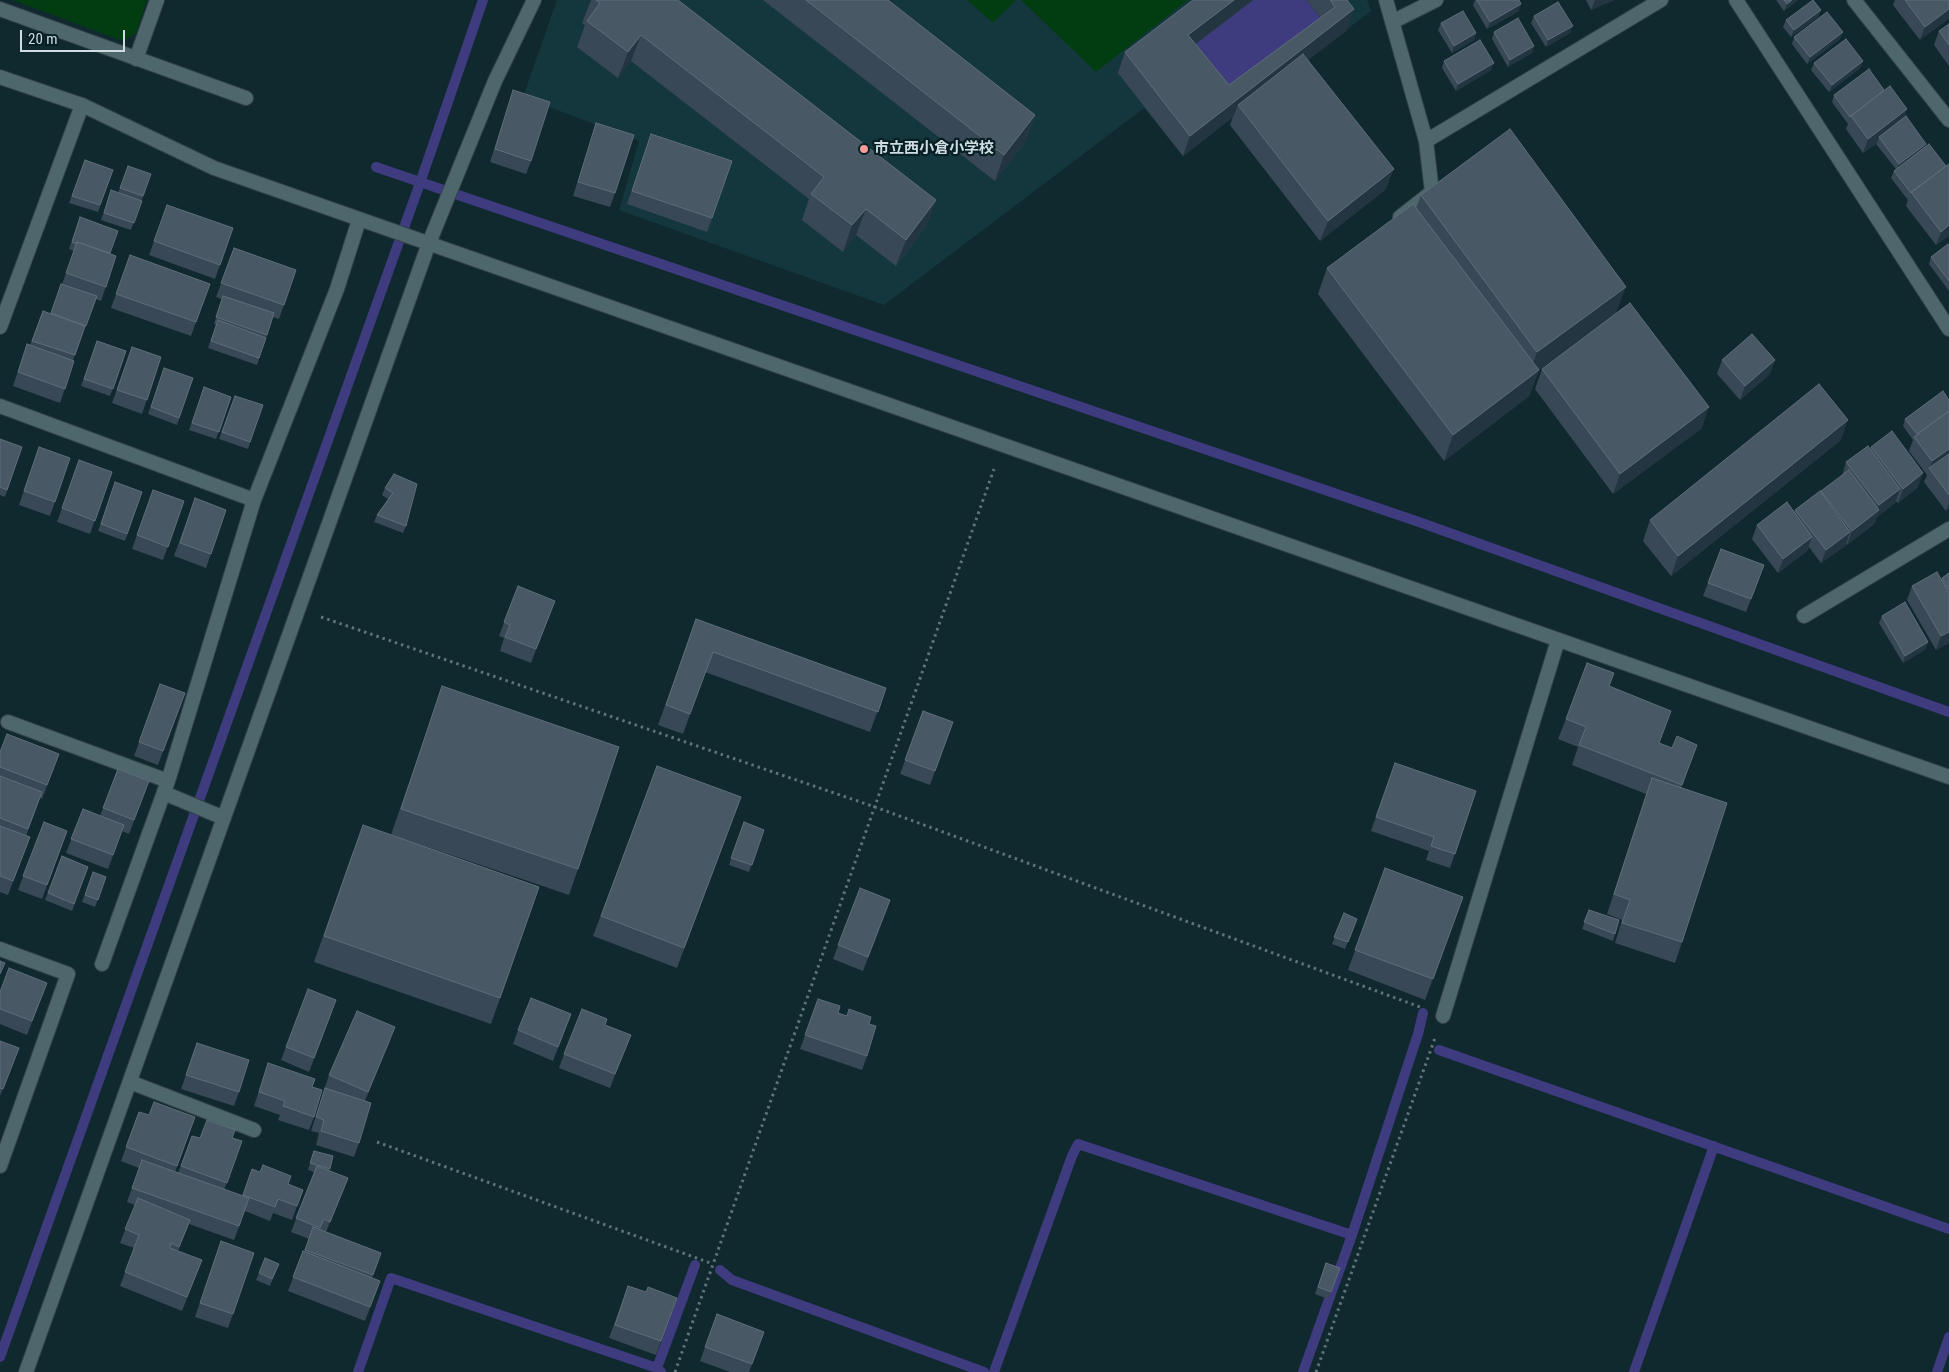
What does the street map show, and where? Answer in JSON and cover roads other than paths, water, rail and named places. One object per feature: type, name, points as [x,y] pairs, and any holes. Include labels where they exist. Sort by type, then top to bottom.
[{"type":"street","points":[[136,59],[157,0]]},
{"type":"street","points":[[26,1372],[130,1082],[219,816],[298,610],[427,242],[441,215],[495,81],[534,0]]},
{"type":"street","points":[[1385,228],[1432,192],[1426,141],[1386,0]]},
{"type":"street","points":[[1392,22],[1436,0]]},
{"type":"street","points":[[1426,141],[1661,0]]},
{"type":"street","points":[[1736,0],[1949,328]]},
{"type":"street","points":[[1854,0],[1949,120]]},
{"type":"street","points":[[0,9],[246,98]]},
{"type":"street","points":[[0,77],[82,105],[214,168],[1949,777]]},
{"type":"street","points":[[0,328],[82,105]]},
{"type":"street","points":[[102,964],[167,790],[254,500],[337,289],[359,220]]},
{"type":"street","points":[[0,406],[254,500]]},
{"type":"street","points":[[1804,616],[1949,529]]},
{"type":"street","points":[[1443,1016],[1558,640]]},
{"type":"street","points":[[8,722],[167,790],[219,816]]},
{"type":"street","points":[[0,949],[68,974],[4,1139],[0,1166]]},
{"type":"street","points":[[130,1082],[254,1130]]},
{"type":"waterway","points":[[0,1357],[420,183],[483,0]]},
{"type":"waterway","points":[[376,167],[1419,522],[1949,712]]},
{"type":"waterway","points":[[1303,1372],[1352,1235],[1418,1034],[1423,1013]]},
{"type":"waterway","points":[[1439,1050],[1949,1229]]},
{"type":"waterway","points":[[994,1372],[1078,1144],[1352,1235]]},
{"type":"waterway","points":[[1634,1372],[1714,1146]]},
{"type":"waterway","points":[[657,1368],[695,1265]]},
{"type":"waterway","points":[[720,1270],[732,1280],[984,1372]]},
{"type":"waterway","points":[[358,1372],[391,1278],[657,1368],[661,1372]]},
{"type":"waterway","points":[[1937,1372],[1949,1337]]},
{"type":"place","name":"市立西小倉小学校","points":[[864,149]]}]
